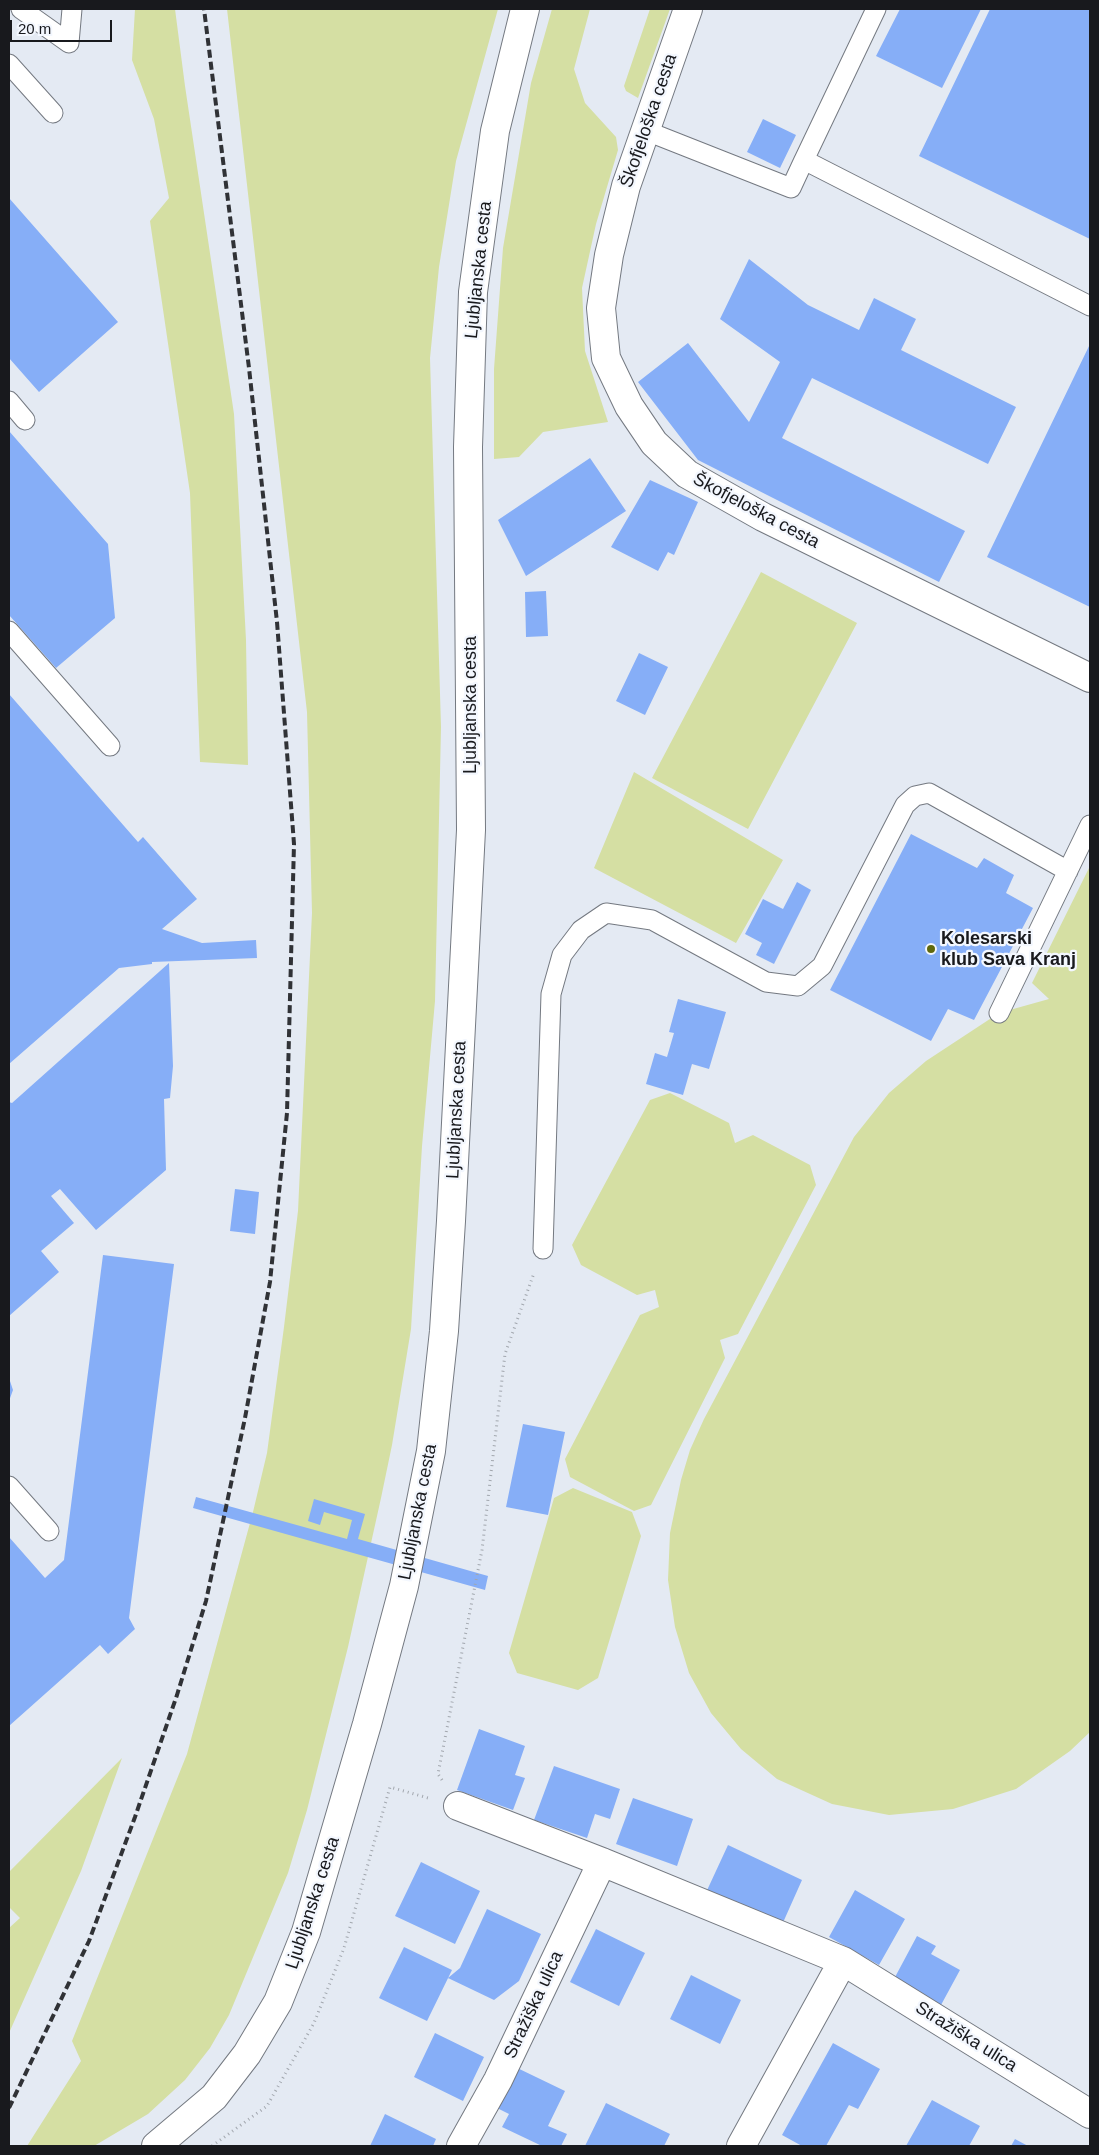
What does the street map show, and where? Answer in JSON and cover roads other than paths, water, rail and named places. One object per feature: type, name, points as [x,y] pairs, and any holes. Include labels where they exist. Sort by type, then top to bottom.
[{"type":"street","name":"Ljubljanska cesta","points":[[156,2146],[214,2098],[247,2054],[278,2002],[306,1932],[367,1724],[404,1586],[431,1451],[444,1331],[452,1212],[471,830],[468,447],[473,292],[495,131],[525,9]]},
{"type":"street","name":"Škofjeloška cesta","points":[[688,9],[644,130],[626,186],[609,255],[602,308],[606,358],[629,406],[654,442],[687,474],[763,516],[1090,678]]},
{"type":"street","name":"Stražiška ulica","points":[[458,1806],[602,1862],[843,1961],[1090,2114]]},
{"type":"street","name":"Stražiška ulica","points":[[461,2146],[498,2080],[602,1862]]},
{"type":"street","points":[[741,2146],[843,1961]]},
{"type":"lane","points":[[21,9],[69,43],[72,9]]},
{"type":"lane","points":[[644,130],[791,188],[876,9]]},
{"type":"lane","points":[[9,64],[53,113]]},
{"type":"lane","points":[[804,160],[1090,306]]},
{"type":"lane","points":[[9,401],[25,420]]},
{"type":"lane","points":[[9,631],[110,746]]},
{"type":"lane","points":[[543,1249],[551,994],[562,954],[581,930],[606,913],[652,920],[766,982],[798,986],[822,966],[905,805],[915,796],[929,793],[1068,872]]},
{"type":"lane","points":[[999,1014],[1090,825]]},
{"type":"lane","points":[[9,1486],[48,1531]]},
{"type":"railway","points":[[9,2108],[89,1941],[135,1817],[177,1695],[206,1601],[245,1418],[270,1282],[287,1113],[294,844],[277,622],[249,368],[204,9]]},
{"type":"place","name":"Kolesarski klub Sava Kranj","points":[[931,949]]}]
